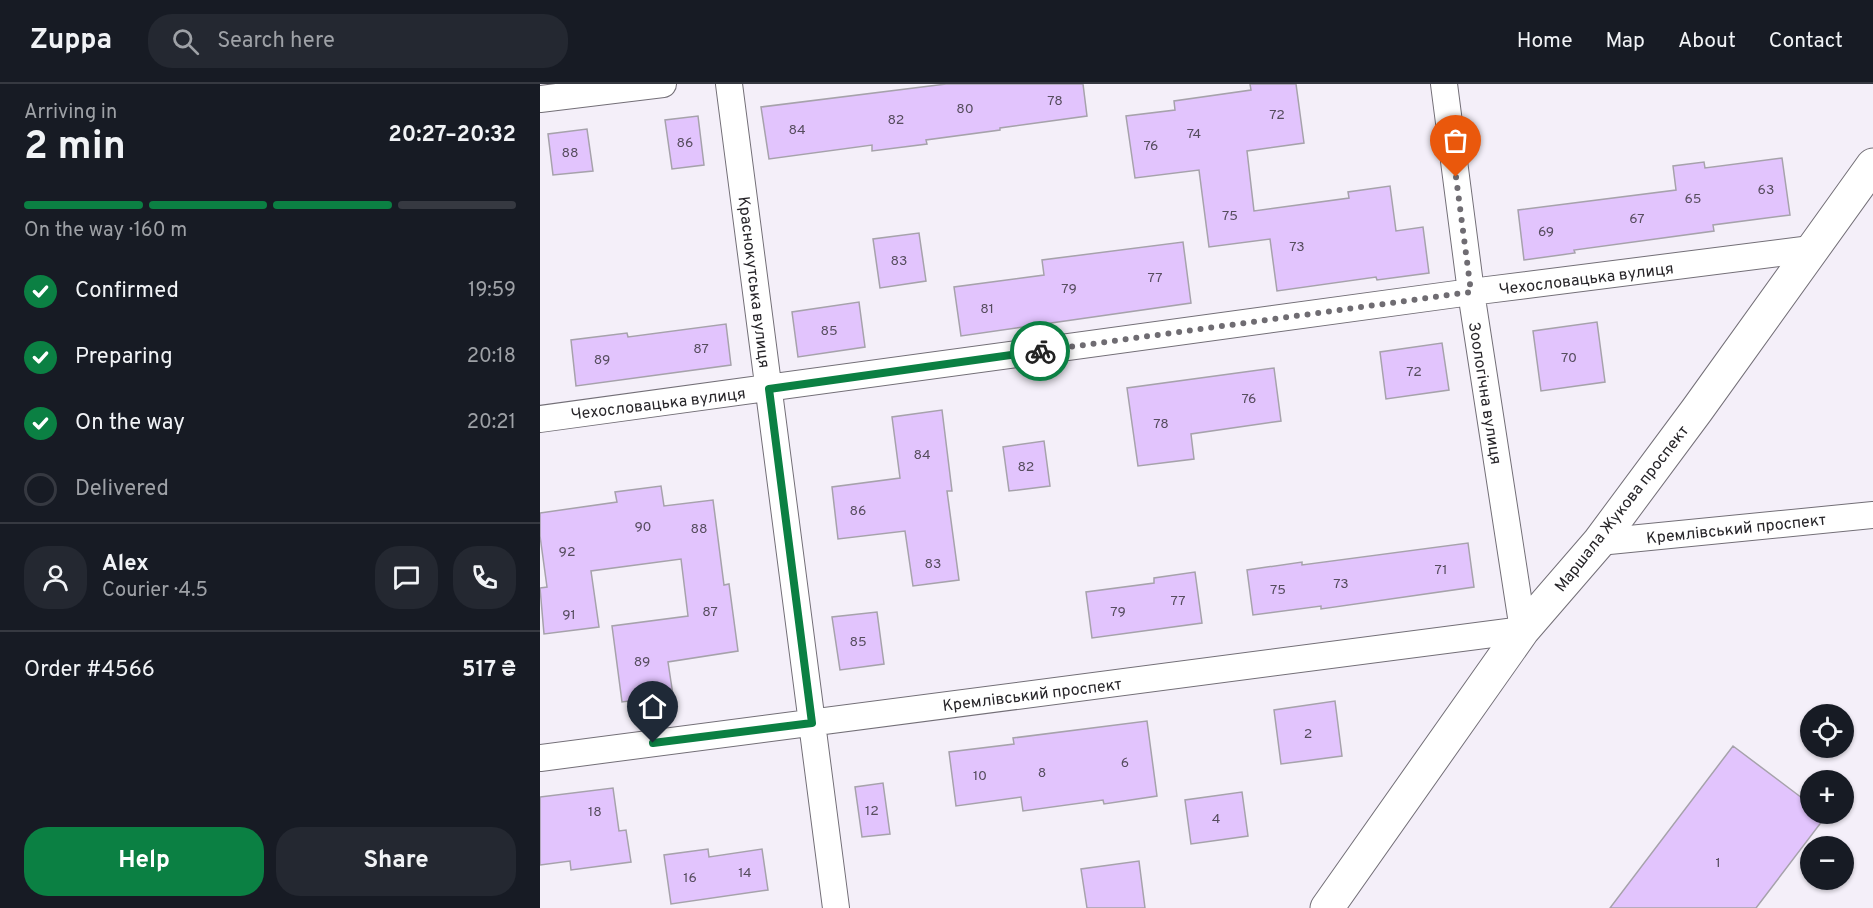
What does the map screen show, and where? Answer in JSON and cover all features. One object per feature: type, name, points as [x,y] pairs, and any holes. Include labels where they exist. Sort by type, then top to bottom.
[{"type":"street","points":[[540,99],[663,84]]},
{"type":"street","name":"Краснокутська вулиця","points":[[729,84],[836,908]]},
{"type":"street","name":"Зоологічна вулиця","points":[[1444,84],[1471,292],[1523,630]]},
{"type":"street","name":"Маршала Жукова проспект","points":[[1327,908],[1523,630],[1599,542],[1873,165]]},
{"type":"street","name":"Чехословацька вулиця","points":[[540,419],[1471,292],[1811,249]]},
{"type":"street","name":"Кремлівський проспект","points":[[1599,542],[1873,515]]},
{"type":"street","name":"Кремлівський проспект","points":[[540,758],[1523,630]]},
{"type":"building","points":[[946,84],[1083,84],[1087,116],[926,140],[927,144],[872,151],[872,145],[769,159],[761,107]]},
{"type":"building","points":[[1250,84],[1296,84],[1304,143],[1247,151],[1254,211],[1349,198],[1348,192],[1390,186],[1396,231],[1423,227],[1429,273],[1377,280],[1376,277],[1277,291],[1270,239],[1209,247],[1199,170],[1135,178],[1126,116],[1175,110],[1174,101],[1251,90]]},
{"type":"building","points":[[698,116],[704,165],[672,169],[665,120]]},
{"type":"building","points":[[587,129],[593,171],[553,175],[548,134]]},
{"type":"building","points":[[1782,158],[1790,215],[1713,225],[1714,231],[1574,250],[1575,253],[1524,260],[1518,210],[1676,190],[1673,166],[1704,162],[1705,168]]},
{"type":"building","points":[[919,233],[926,281],[880,288],[873,239]]},
{"type":"building","points":[[1183,242],[1191,303],[961,336],[954,287],[1044,275],[1042,260]]},
{"type":"building","points":[[859,302],[865,347],[798,357],[792,312]]},
{"type":"building","points":[[1597,322],[1605,382],[1541,391],[1533,331]]},
{"type":"building","points":[[726,324],[731,365],[576,386],[571,340],[627,333],[628,337]]},
{"type":"building","points":[[1442,343],[1449,390],[1386,399],[1380,352]]},
{"type":"building","points":[[1274,368],[1281,421],[1191,434],[1194,459],[1138,466],[1127,388]]},
{"type":"building","points":[[942,410],[952,491],[947,491],[959,580],[913,586],[905,531],[838,539],[832,487],[900,478],[892,417]]},
{"type":"building","points":[[1044,441],[1050,486],[1009,491],[1003,447]]},
{"type":"building","points":[[661,486],[664,506],[713,500],[724,585],[729,584],[738,651],[668,662],[673,695],[622,702],[612,626],[688,616],[681,559],[591,571],[599,627],[544,634],[540,588],[547,587],[540,536],[540,513],[617,502],[615,492]]},
{"type":"building","points":[[1468,543],[1474,587],[1321,609],[1321,606],[1253,615],[1247,570]]},
{"type":"building","points":[[1195,572],[1202,623],[1092,638],[1086,592],[1154,583],[1154,578]]},
{"type":"building","points":[[877,612],[884,664],[840,670],[832,617]]},
{"type":"building","points":[[1335,701],[1342,756],[1281,764],[1274,710]]},
{"type":"building","points":[[1147,721],[1157,796],[1104,804],[1103,800],[1023,811],[1021,797],[956,806],[949,752],[1014,744],[1013,738]]},
{"type":"building","points":[[1733,746],[1800,796],[1800,824],[1820,824],[1811,836],[1800,836],[1800,850],[1756,908],[1610,908]]},
{"type":"building","points":[[883,783],[890,834],[862,837],[855,787]]},
{"type":"building","points":[[613,788],[619,831],[626,830],[631,862],[571,870],[570,861],[540,865],[540,797]]},
{"type":"building","points":[[1242,792],[1248,836],[1191,844],[1185,800]]},
{"type":"building","points":[[708,849],[709,857],[762,849],[768,890],[671,904],[664,855]]},
{"type":"building","points":[[1139,861],[1145,908],[1087,908],[1081,869]]},
{"type":"way so far","points":[[1040,351],[1471,292],[1456,177]]},
{"type":"route","points":[[653,743],[812,723],[769,389],[1040,351]]}]
